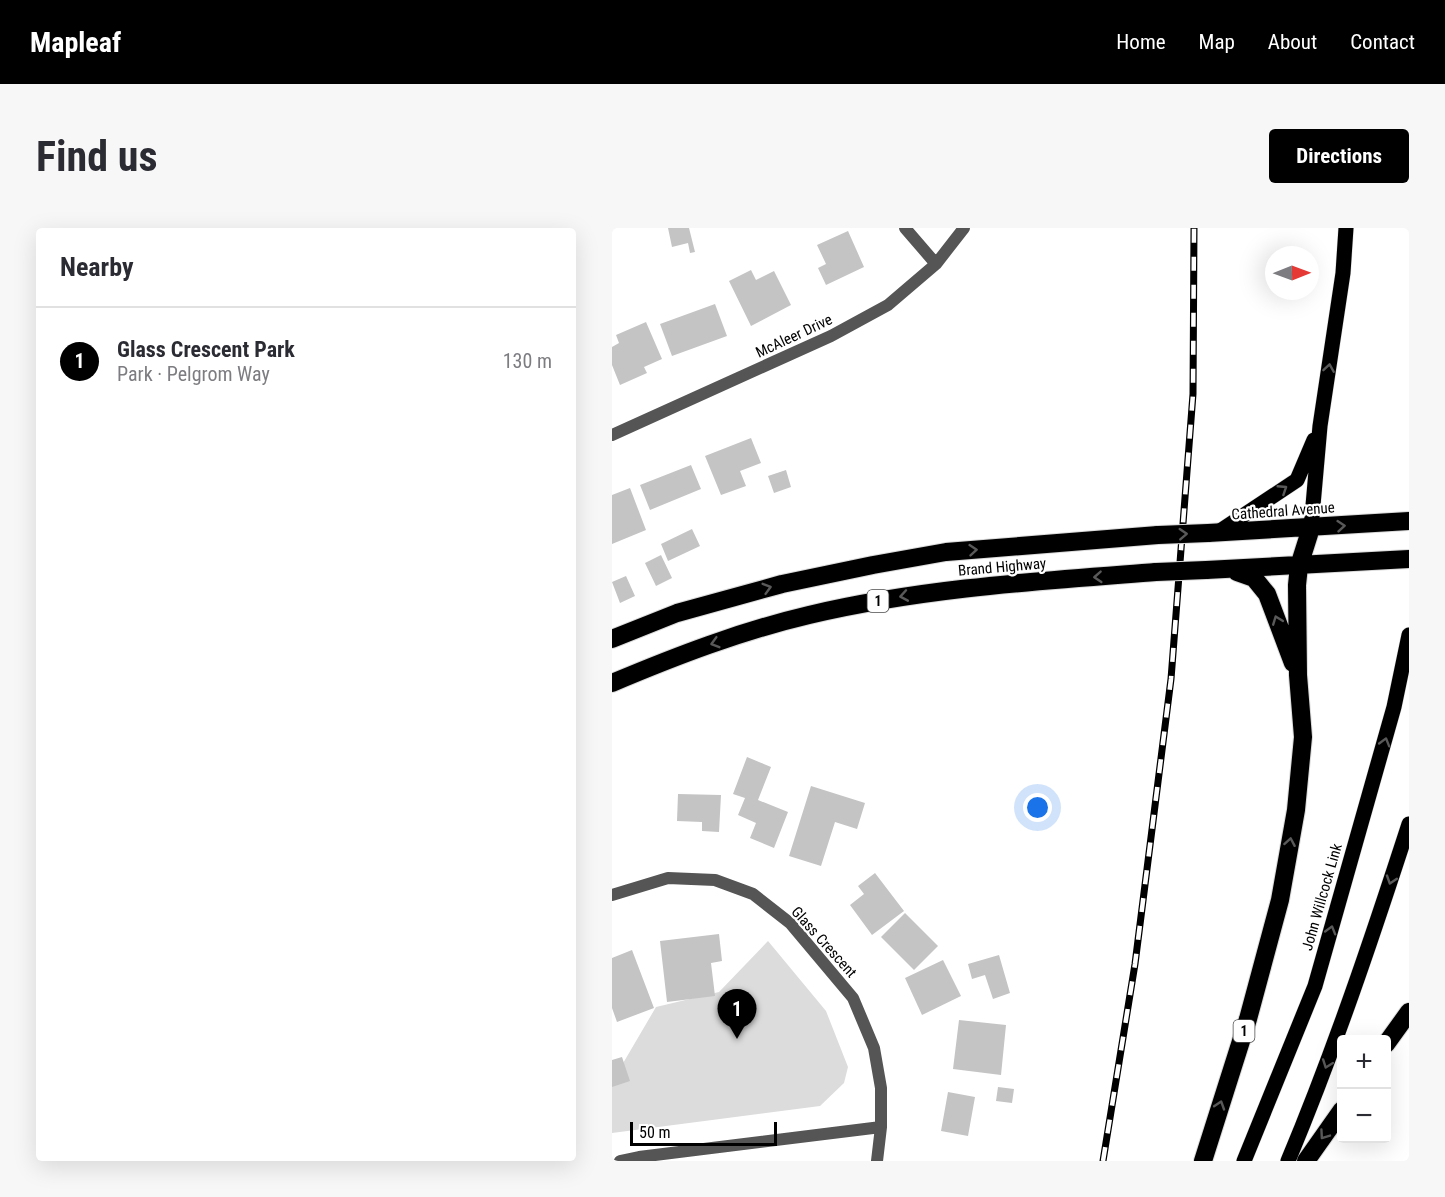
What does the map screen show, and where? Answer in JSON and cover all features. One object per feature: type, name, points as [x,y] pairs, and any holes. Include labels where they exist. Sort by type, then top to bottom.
[{"type":"highway","name":"Cathedral Avenue","points":[[1158,536],[1409,521]]},
{"type":"highway","points":[[1299,566],[1311,528]]},
{"type":"highway","name":"Brand Highway","points":[[612,639],[677,613],[761,590],[873,565],[946,552],[1158,536]]},
{"type":"highway","name":"Brand Highway","points":[[612,683],[695,649],[809,615],[908,595],[991,585],[1156,572],[1409,559]]},
{"type":"highway","name":"1","points":[[1203,1161],[1248,1019],[1280,900],[1296,810],[1303,738],[1298,675],[1297,585],[1299,566]]},
{"type":"highway","name":"1","points":[[1229,569],[1254,578],[1267,594],[1298,675]]},
{"type":"highway","points":[[1391,1037],[1409,1012]]},
{"type":"highway","points":[[1306,1161],[1337,1116]]},
{"type":"main road","points":[[1311,528],[1320,426],[1343,273],[1346,228]]},
{"type":"main road","points":[[1212,533],[1297,480],[1320,426]]},
{"type":"main road","name":"John Willcock Link","points":[[1244,1161],[1316,986],[1394,707],[1409,635]]},
{"type":"main road","points":[[1288,1161],[1317,1093],[1409,824]]},
{"type":"street","points":[[904,228],[936,264]]},
{"type":"street","name":"McAleer Drive","points":[[612,435],[831,336],[888,305],[936,264],[964,228]]},
{"type":"street","name":"Glass Crescent","points":[[612,895],[668,878],[715,880],[753,894],[790,923],[853,998],[874,1048],[881,1088],[877,1161]]},
{"type":"street","points":[[620,1161],[639,1156],[880,1127]]},
{"type":"shaded area","points":[[768,941],[826,1011],[848,1067],[844,1083],[820,1106],[612,1133],[612,1082],[656,1007],[719,992]]},
{"type":"building","points":[[668,228],[689,228],[695,252],[690,253],[688,243],[672,247]]},
{"type":"building","points":[[848,231],[864,267],[826,285],[818,268],[826,264],[817,245]]},
{"type":"building","points":[[751,270],[756,280],[774,271],[791,305],[751,326],[729,281]]},
{"type":"building","points":[[715,304],[727,336],[672,356],[660,324]]},
{"type":"building","points":[[646,322],[662,359],[644,367],[647,373],[620,385],[612,365],[612,347],[619,343],[616,335]]},
{"type":"building","points":[[751,438],[761,463],[740,471],[746,486],[721,495],[705,456]]},
{"type":"building","points":[[691,465],[701,489],[650,510],[640,485]]},
{"type":"building","points":[[786,470],[791,487],[774,493],[768,476]]},
{"type":"building","points":[[630,488],[646,530],[612,544],[612,495]]},
{"type":"building","points":[[692,529],[700,546],[668,561],[661,544]]},
{"type":"building","points":[[661,555],[672,578],[656,586],[645,563]]},
{"type":"building","points":[[626,576],[635,596],[620,603],[612,582]]},
{"type":"building","points":[[747,757],[771,767],[758,800],[788,812],[774,848],[750,838],[756,823],[738,815],[745,798],[733,794]]},
{"type":"building","points":[[811,786],[865,803],[857,829],[835,822],[821,866],[789,856]]},
{"type":"building","points":[[678,794],[721,795],[719,832],[702,831],[702,822],[677,821]]},
{"type":"building","points":[[875,873],[904,911],[872,935],[850,905],[864,894],[858,886]]},
{"type":"building","points":[[905,913],[938,946],[914,970],[881,937]]},
{"type":"building","points":[[719,934],[722,961],[711,963],[715,996],[667,1002],[660,941]]},
{"type":"building","points":[[632,950],[654,1008],[617,1022],[612,1008],[612,958]]},
{"type":"building","points":[[999,955],[1010,993],[993,999],[985,975],[972,979],[968,964]]},
{"type":"building","points":[[943,960],[961,996],[922,1015],[905,978]]},
{"type":"building","points":[[959,1020],[1006,1025],[1001,1075],[953,1069]]},
{"type":"building","points":[[622,1057],[630,1081],[612,1087],[612,1060]]},
{"type":"building","points":[[998,1087],[1014,1089],[1012,1103],[996,1101]]},
{"type":"building","points":[[948,1092],[975,1097],[968,1136],[941,1131]]},
{"type":"railway","points":[[1103,1161],[1135,964],[1171,679],[1193,394],[1194,228]]},
{"type":"place","name":"Glass Crescent Park","points":[[737,1039]]}]
